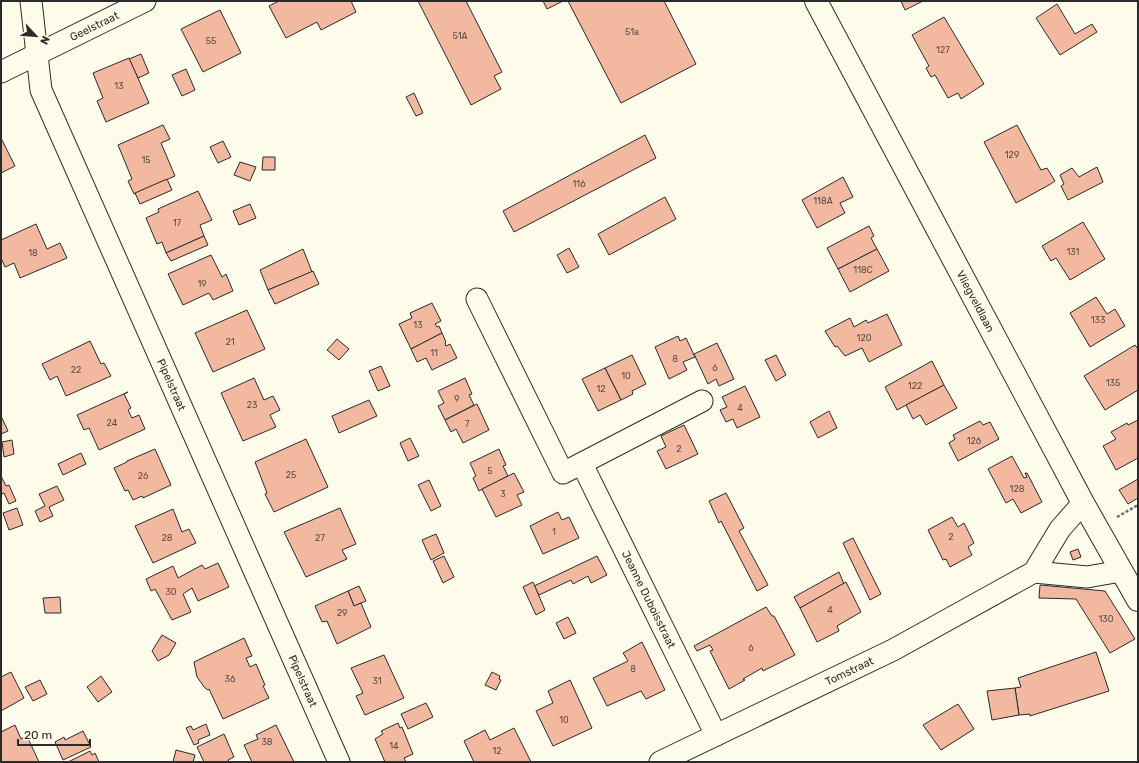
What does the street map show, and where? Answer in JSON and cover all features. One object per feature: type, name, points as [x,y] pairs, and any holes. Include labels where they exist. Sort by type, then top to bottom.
[{"type":"main road","name":"Vliegveldlaan","points":[[816,1],[1083,503],[1138,600]]},
{"type":"street","name":"Pipelstraat","points":[[31,1],[41,90],[339,762]]},
{"type":"street","name":"Geelstraat","points":[[1,72],[145,1]]},
{"type":"street","points":[[477,299],[563,473],[702,401]]},
{"type":"street","name":"Jeanne Duboisstraat","points":[[582,464],[716,735]]},
{"type":"street","name":"Tomstraat","points":[[660,762],[893,650],[1034,572],[1060,529],[1083,503]]},
{"type":"street","points":[[1034,572],[1087,577],[1121,571]]},
{"type":"building","points":[[279,1],[351,1],[356,12],[321,30],[317,22],[286,38],[269,6]]},
{"type":"building","points":[[418,1],[466,1],[502,72],[494,76],[501,89],[471,105]]},
{"type":"building","points":[[543,1],[563,1],[547,9]]},
{"type":"building","points":[[568,1],[664,1],[696,64],[621,103]]},
{"type":"building","points":[[901,1],[923,1],[905,10]]},
{"type":"building","points":[[1057,4],[1075,34],[1092,24],[1097,32],[1060,55],[1036,18]]},
{"type":"building","points":[[220,10],[241,53],[203,72],[181,29]]},
{"type":"building","points":[[944,17],[984,84],[961,99],[958,93],[948,98],[935,75],[931,77],[926,68],[929,66],[912,35]]},
{"type":"building","points":[[141,54],[149,73],[138,78],[129,59]]},
{"type":"building","points":[[129,58],[149,103],[106,122],[97,101],[103,98],[93,73]]},
{"type":"building","points":[[186,69],[195,90],[182,96],[172,75]]},
{"type":"building","points":[[414,93],[423,113],[416,116],[406,97]]},
{"type":"building","points":[[163,125],[170,139],[161,143],[175,176],[134,194],[128,181],[132,179],[118,145]]},
{"type":"building","points":[[1017,125],[1041,170],[1047,168],[1055,181],[1016,203],[984,142]]},
{"type":"building","points":[[645,135],[656,158],[514,232],[503,211]]},
{"type":"building","points":[[1,138],[15,166],[1,173]]},
{"type":"building","points":[[223,141],[231,157],[218,163],[210,147]]},
{"type":"building","points":[[263,157],[275,157],[275,170],[262,170]]},
{"type":"building","points":[[240,162],[256,167],[250,181],[234,175]]},
{"type":"building","points":[[1097,167],[1103,182],[1068,200],[1061,186],[1064,184],[1060,175],[1072,168],[1079,177]]},
{"type":"building","points":[[843,177],[853,197],[840,203],[845,213],[817,228],[802,200]]},
{"type":"building","points":[[167,179],[172,190],[140,204],[135,193]]},
{"type":"building","points":[[198,191],[212,220],[200,225],[204,236],[166,253],[162,242],[157,244],[146,218],[159,212],[158,209]]},
{"type":"building","points":[[665,197],[676,219],[609,255],[598,234]]},
{"type":"building","points":[[250,204],[256,218],[239,225],[233,211]]},
{"type":"building","points":[[1083,222],[1105,259],[1070,280],[1056,258],[1051,261],[1042,246]]},
{"type":"building","points":[[36,224],[47,249],[60,243],[67,258],[20,278],[14,263],[5,267],[1,258],[1,240]]},
{"type":"building","points":[[869,226],[874,236],[871,238],[877,249],[838,269],[827,248]]},
{"type":"building","points":[[204,236],[208,245],[171,261],[166,253]]},
{"type":"building","points":[[569,248],[579,267],[567,273],[557,255]]},
{"type":"building","points":[[303,249],[312,272],[268,290],[260,270]]},
{"type":"building","points":[[877,249],[889,271],[850,292],[838,269]]},
{"type":"building","points":[[211,255],[222,277],[226,274],[233,291],[213,300],[209,293],[183,305],[168,274]]},
{"type":"building","points":[[313,271],[319,284],[275,304],[268,290]]},
{"type":"building","points":[[1096,297],[1107,314],[1115,309],[1125,326],[1090,347],[1070,313]]},
{"type":"building","points":[[432,303],[441,321],[435,324],[437,327],[439,326],[442,333],[411,349],[399,324],[412,318],[410,313]]},
{"type":"building","points":[[247,310],[265,349],[213,372],[195,333]]},
{"type":"building","points":[[887,314],[902,345],[869,362],[862,348],[845,356],[837,346],[835,347],[825,331],[850,318],[854,327],[866,320],[868,323]]},
{"type":"building","points":[[442,333],[446,346],[450,344],[457,358],[432,370],[426,358],[417,362],[411,349]]},
{"type":"building","points":[[678,336],[680,341],[686,338],[695,357],[683,362],[687,370],[669,379],[655,347]]},
{"type":"building","points":[[337,339],[349,349],[339,360],[327,350]]},
{"type":"building","points":[[90,341],[101,364],[104,363],[111,376],[66,396],[57,376],[50,380],[42,364]]},
{"type":"building","points":[[717,343],[734,379],[719,386],[716,379],[708,384],[694,354]]},
{"type":"building","points":[[1135,345],[1138,349],[1138,390],[1105,410],[1084,376]]},
{"type":"building","points":[[632,355],[646,384],[632,391],[633,394],[621,400],[605,368]]},
{"type":"building","points":[[776,355],[786,375],[776,381],[765,360]]},
{"type":"building","points":[[932,361],[944,385],[897,410],[885,387]]},
{"type":"building","points":[[381,366],[390,386],[378,391],[369,371]]},
{"type":"building","points":[[605,368],[621,400],[598,411],[582,379]]},
{"type":"building","points":[[254,378],[264,400],[273,396],[280,410],[270,415],[276,427],[243,441],[221,393]]},
{"type":"building","points":[[465,378],[472,394],[469,395],[474,405],[445,420],[438,406],[444,403],[438,391]]},
{"type":"building","points":[[944,385],[957,408],[926,425],[920,415],[913,419],[906,405]]},
{"type":"building","points":[[745,386],[760,417],[737,428],[733,419],[726,422],[720,410],[727,407],[722,397]]},
{"type":"building","points":[[128,392],[124,394],[131,408],[128,410],[132,418],[139,415],[145,429],[99,450],[89,428],[84,430],[77,415]]},
{"type":"building","points":[[369,400],[377,416],[339,433],[332,416]]},
{"type":"building","points":[[477,404],[489,430],[463,443],[456,429],[451,432],[445,420]]},
{"type":"building","points":[[829,411],[837,428],[818,438],[810,422]]},
{"type":"building","points":[[2,418],[8,431],[1,434],[1,419]]},
{"type":"building","points":[[1138,420],[1138,458],[1116,470],[1103,446],[1116,439],[1111,432],[1127,423],[1128,425]]},
{"type":"building","points":[[980,421],[983,425],[990,422],[999,439],[958,461],[949,443],[955,439],[953,435]]},
{"type":"building","points":[[684,425],[698,454],[666,469],[657,451],[666,447],[661,436]]},
{"type":"building","points":[[410,438],[419,456],[408,461],[400,443]]},
{"type":"building","points":[[306,439],[328,487],[274,512],[265,494],[267,493],[255,462]]},
{"type":"building","points":[[12,440],[14,454],[4,457],[2,442]]},
{"type":"building","points":[[155,449],[171,485],[143,498],[142,496],[133,500],[128,490],[125,491],[114,468]]},
{"type":"building","points":[[499,449],[506,465],[503,466],[508,476],[479,491],[473,478],[476,476],[470,463]]},
{"type":"building","points":[[81,453],[86,464],[63,475],[58,464]]},
{"type":"building","points":[[1012,456],[1024,478],[1027,477],[1025,473],[1027,473],[1042,502],[1021,513],[1013,499],[1006,503],[988,469]]},
{"type":"building","points":[[514,473],[524,492],[517,495],[522,505],[496,517],[482,489]]},
{"type":"building","points":[[1,476],[6,486],[9,485],[16,501],[9,504],[4,493],[1,494]]},
{"type":"building","points":[[1138,479],[1138,498],[1128,504],[1119,490]]},
{"type":"building","points":[[429,480],[441,506],[431,511],[418,485]]},
{"type":"building","points":[[57,486],[64,500],[49,507],[53,516],[40,522],[35,511],[45,506],[39,494]]},
{"type":"building","points":[[726,493],[744,528],[739,531],[768,585],[757,591],[721,521],[719,523],[709,501]]},
{"type":"building","points":[[17,508],[23,525],[9,530],[3,513]]},
{"type":"building","points":[[340,508],[356,544],[342,550],[347,559],[306,577],[284,532]]},
{"type":"building","points":[[173,509],[182,532],[189,529],[196,543],[153,563],[135,526]]},
{"type":"building","points":[[558,512],[562,520],[569,517],[579,538],[543,554],[530,526]]},
{"type":"building","points":[[952,517],[958,527],[964,523],[974,543],[968,547],[972,555],[950,567],[946,559],[943,560],[928,530]]},
{"type":"building","points":[[436,534],[444,553],[431,560],[422,540]]},
{"type":"building","points":[[853,538],[881,594],[870,600],[843,543]]},
{"type":"building","points":[[1078,549],[1081,557],[1073,560],[1070,552]]},
{"type":"building","points":[[444,556],[454,577],[443,583],[433,561]]},
{"type":"building","points":[[597,556],[607,575],[591,583],[588,576],[573,584],[571,580],[539,595],[534,586]]},
{"type":"building","points":[[218,563],[229,587],[198,601],[192,588],[183,594],[191,612],[172,620],[155,589],[151,591],[146,579],[173,566],[178,578],[202,565],[205,569]]},
{"type":"building","points":[[839,572],[844,584],[800,608],[794,597]]},
{"type":"building","points":[[533,582],[545,610],[536,615],[523,587]]},
{"type":"building","points":[[846,582],[861,612],[837,626],[839,631],[817,642],[800,608]]},
{"type":"building","points":[[1040,585],[1105,591],[1135,639],[1110,653],[1076,599],[1039,598]]},
{"type":"building","points":[[359,586],[366,601],[354,606],[348,591]]},
{"type":"building","points":[[348,591],[354,606],[361,603],[371,627],[337,644],[327,621],[322,622],[315,606]]},
{"type":"building","points":[[60,597],[61,613],[45,613],[43,598]]},
{"type":"building","points":[[766,607],[772,616],[774,616],[795,655],[763,671],[762,668],[729,689],[710,651],[713,650],[710,645],[697,651],[694,646]]},
{"type":"building","points":[[568,617],[576,633],[564,639],[556,623]]},
{"type":"building","points":[[162,635],[176,643],[169,655],[158,661],[152,651]]},
{"type":"building","points":[[244,638],[252,656],[246,658],[250,667],[256,664],[265,685],[263,686],[269,698],[223,719],[209,689],[208,690],[205,688],[197,677],[194,662]]},
{"type":"building","points":[[642,642],[665,690],[646,699],[641,691],[607,706],[593,678],[628,661],[623,653]]},
{"type":"building","points":[[1096,652],[1109,691],[1030,716],[1030,714],[1019,715],[1015,688],[1021,687],[1018,678]]},
{"type":"building","points":[[384,655],[404,698],[365,715],[356,696],[363,693],[351,668]]},
{"type":"building","points":[[11,672],[24,698],[1,711],[1,677]]},
{"type":"building","points":[[492,672],[500,676],[499,679],[501,680],[496,690],[485,685]]},
{"type":"building","points":[[101,676],[112,692],[98,702],[87,687]]},
{"type":"building","points":[[40,680],[47,694],[33,701],[25,687]]},
{"type":"building","points":[[570,680],[592,728],[553,746],[536,711],[553,703],[548,691]]},
{"type":"building","points":[[1015,688],[1019,715],[992,720],[987,691]]},
{"type":"building","points":[[426,703],[433,717],[408,729],[401,714]]},
{"type":"building","points":[[958,704],[974,729],[941,750],[923,725]]},
{"type":"building","points":[[398,723],[400,728],[402,727],[413,754],[404,758],[406,762],[385,762],[375,739],[383,734],[381,731]]},
{"type":"building","points":[[206,724],[210,735],[198,740],[199,743],[194,745],[186,728],[191,726],[193,730]]},
{"type":"building","points":[[15,725],[21,739],[27,736],[39,762],[1,762],[1,732]]},
{"type":"building","points":[[276,725],[294,762],[252,762],[244,745],[258,739],[256,735]]},
{"type":"building","points":[[514,728],[531,762],[474,762],[464,741],[485,730],[490,740]]},
{"type":"building","points":[[83,731],[91,747],[63,760],[55,742],[64,737],[65,740]]},
{"type":"building","points":[[224,734],[234,757],[228,760],[229,762],[204,762],[197,747]]},
{"type":"building","points":[[176,750],[195,755],[193,762],[173,762]]},
{"type":"building","points":[[90,751],[92,755],[95,753],[99,762],[68,762]]}]
